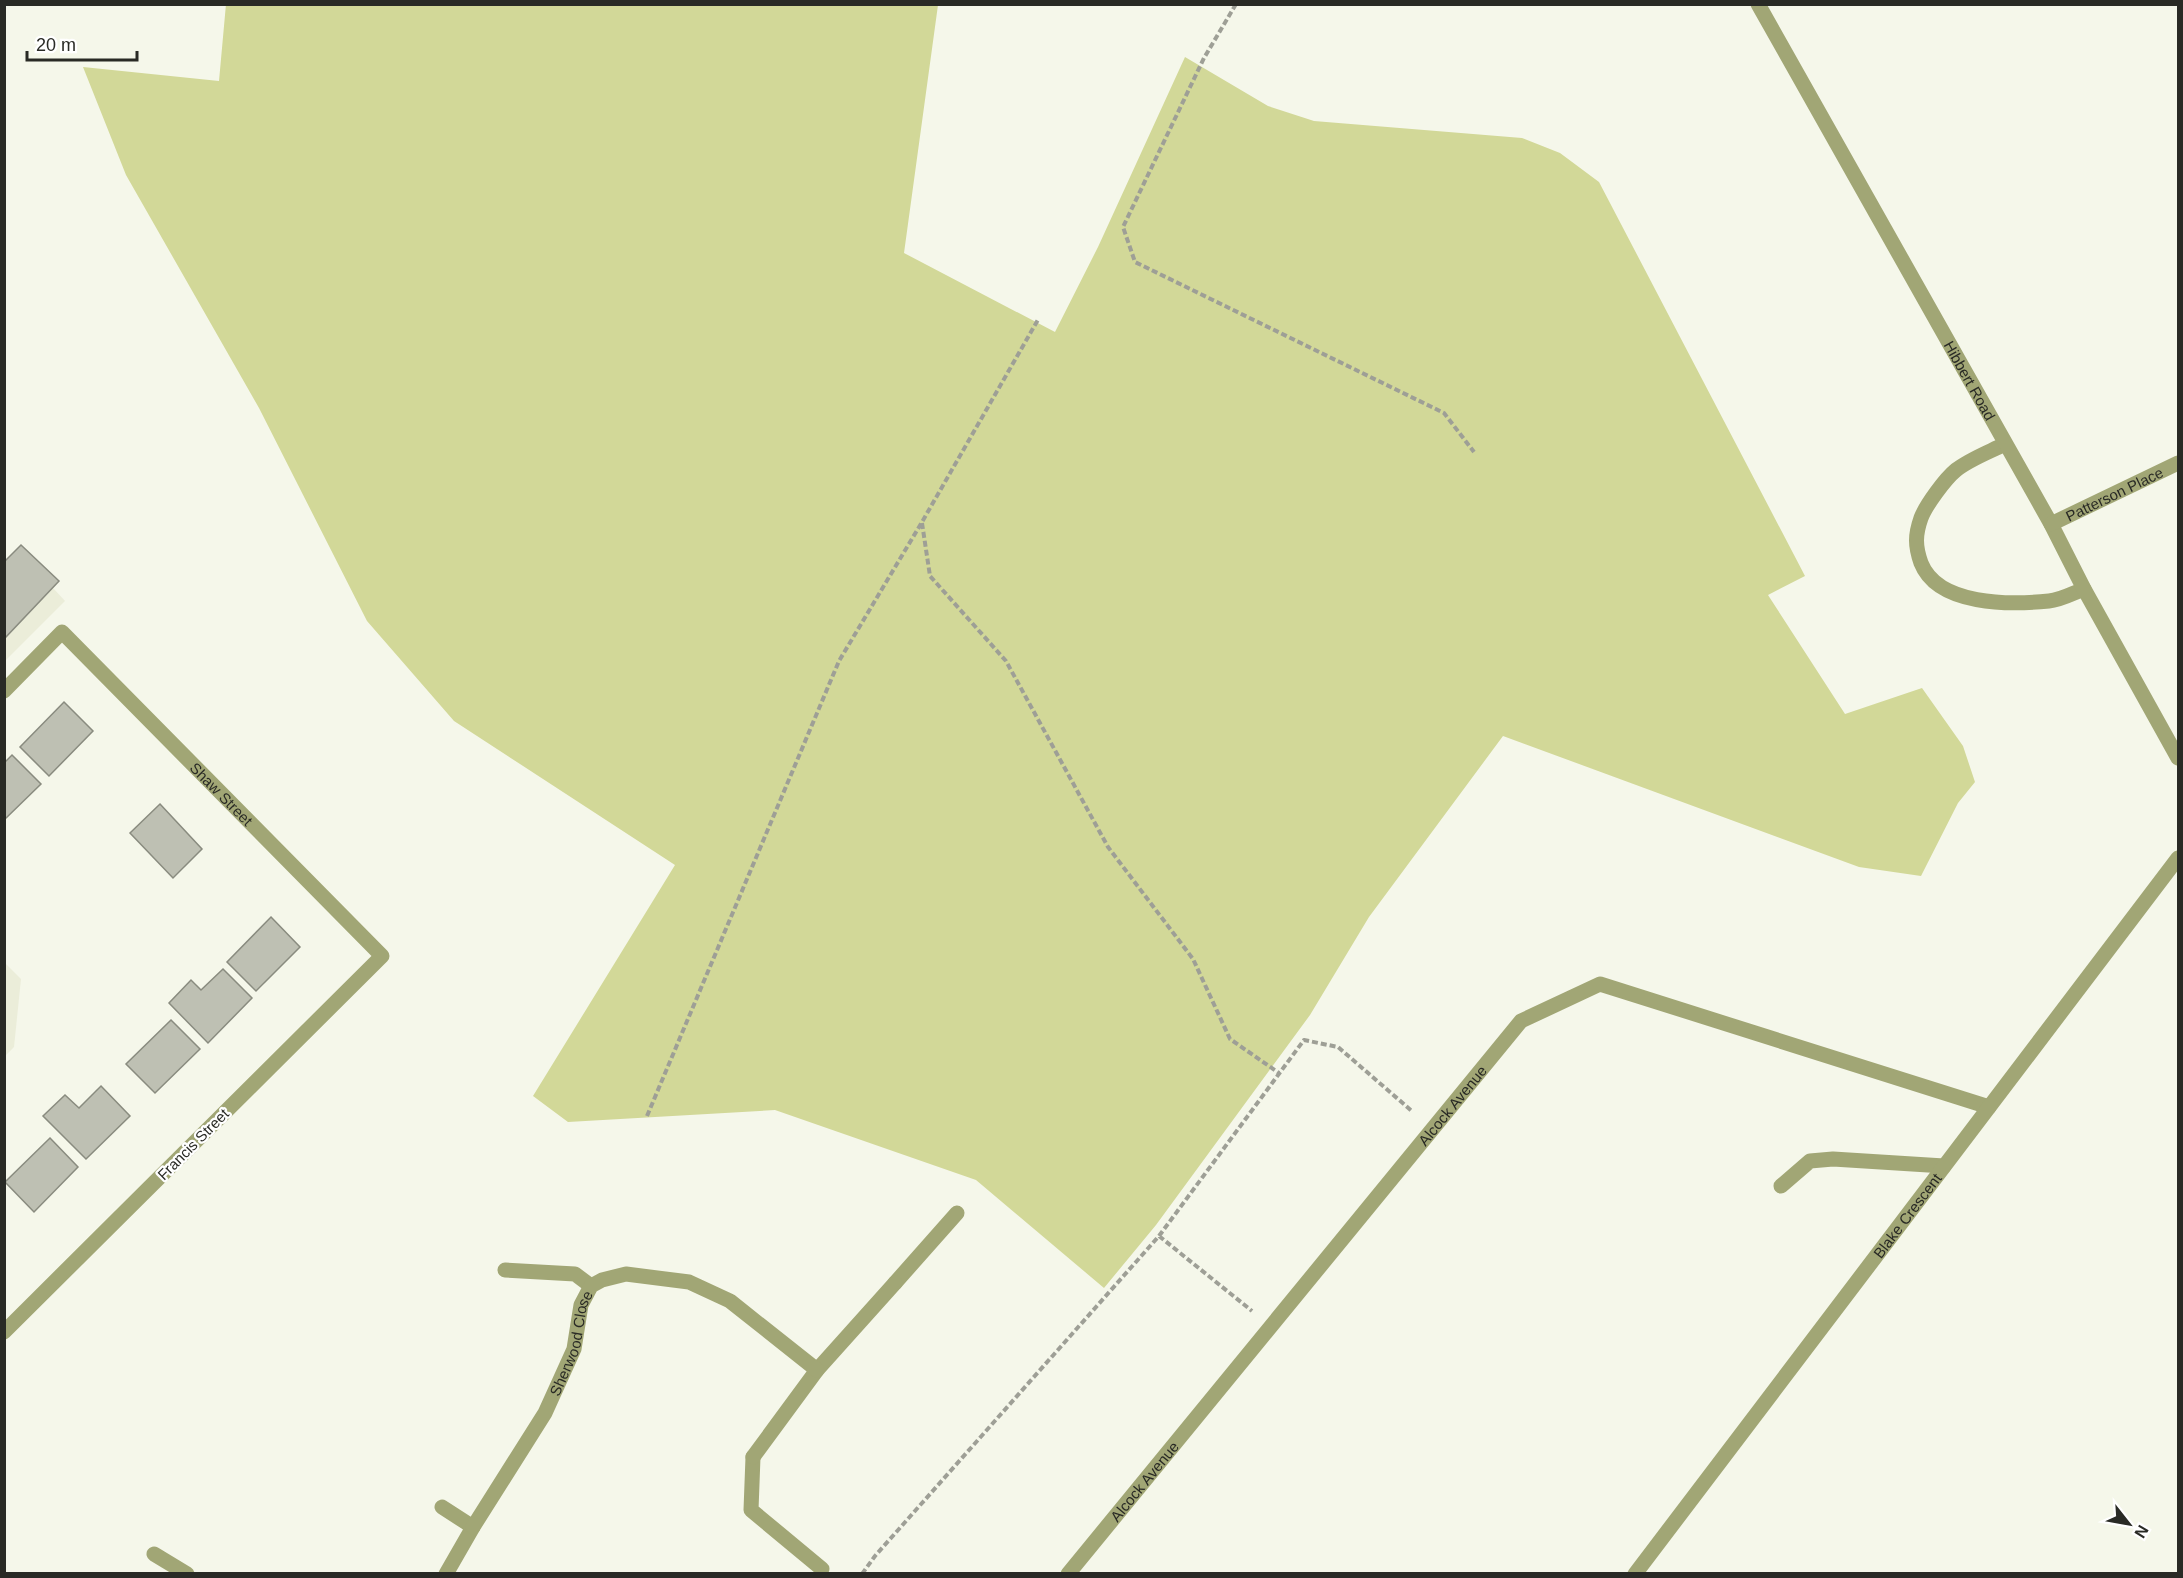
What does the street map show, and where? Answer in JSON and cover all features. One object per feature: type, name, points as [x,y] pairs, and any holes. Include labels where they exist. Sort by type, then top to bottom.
[{"type":"street","name":"Hibbert Road","points":[[1758,4],[2051,524],[2084,589],[2178,758]]},
{"type":"street","points":[[2005,444],[1954,471],[1923,513],[1915,534],[1917,551],[1923,568],[1932,581],[1943,589],[1958,596],[1981,600],[2014,603],[2052,601],[2084,589]]},
{"type":"street","name":"Patterson Place","points":[[2051,524],[2178,463]]},
{"type":"street","name":"Shaw Street","points":[[4,691],[62,632],[382,956]]},
{"type":"street","name":"Blake Crescent","points":[[1635,1574],[2178,858]]},
{"type":"street","name":"Francis Street","points":[[4,1332],[382,956]]},
{"type":"street","name":"Alcock Avenue","points":[[1068,1574],[1521,1021],[1600,984],[1989,1107]]},
{"type":"street","points":[[1781,1186],[1810,1161],[1854,1160],[1944,1166]]},
{"type":"street","points":[[822,1569],[751,1510],[753,1456],[818,1370],[957,1213]]},
{"type":"street","points":[[505,1270],[575,1274],[591,1286]]},
{"type":"street","name":"Sherwood Close","points":[[446,1574],[545,1413],[574,1349],[581,1305],[591,1286],[602,1280],[627,1274],[689,1282],[730,1301],[818,1370]]},
{"type":"street","points":[[441,1507],[473,1527]]},
{"type":"street","points":[[154,1554],[187,1574]]},
{"type":"path","points":[[1236,4],[1204,58],[1123,227],[1135,262],[1444,413],[1474,452]]},
{"type":"path","points":[[647,1116],[839,661],[1039,318]]},
{"type":"path","points":[[922,522],[930,576],[1006,661],[1108,846],[1193,959],[1230,1039],[1279,1073]]},
{"type":"path","points":[[862,1574],[875,1556],[1159,1236],[1304,1040],[1338,1047],[1432,1128]]},
{"type":"path","points":[[1159,1236],[1270,1326]]},
{"type":"shaded area","points":[[21,545],[59,581],[53,588],[65,601],[5,661],[5,562]]},
{"type":"shaded area","points":[[5,963],[21,979],[14,1047],[5,1056]]},
{"type":"green space","points":[[226,4],[938,5],[904,253],[1055,332],[1098,247],[1185,57],[1268,106],[1314,121],[1522,138],[1560,153],[1599,182],[1805,576],[1768,595],[1845,714],[1922,688],[1963,746],[1975,782],[1958,803],[1921,876],[1859,867],[1503,736],[1369,917],[1310,1015],[1156,1225],[1104,1288],[976,1180],[775,1110],[568,1122],[533,1096],[675,865],[454,721],[367,621],[259,408],[126,175],[83,67],[219,81]]},
{"type":"building","points":[[21,545],[59,581],[4,639],[4,562]]},
{"type":"building","points":[[64,702],[93,731],[49,776],[20,747]]},
{"type":"building","points":[[12,755],[41,784],[4,820],[4,763]]},
{"type":"building","points":[[160,804],[202,849],[173,878],[130,833]]},
{"type":"building","points":[[271,917],[300,947],[256,991],[227,962]]},
{"type":"building","points":[[223,969],[252,998],[208,1043],[169,1003],[191,980],[201,990]]},
{"type":"building","points":[[171,1020],[200,1049],[155,1093],[126,1064]]},
{"type":"building","points":[[101,1086],[130,1116],[86,1159],[43,1116],[65,1095],[79,1108]]},
{"type":"building","points":[[50,1138],[78,1167],[34,1212],[5,1182]]}]
